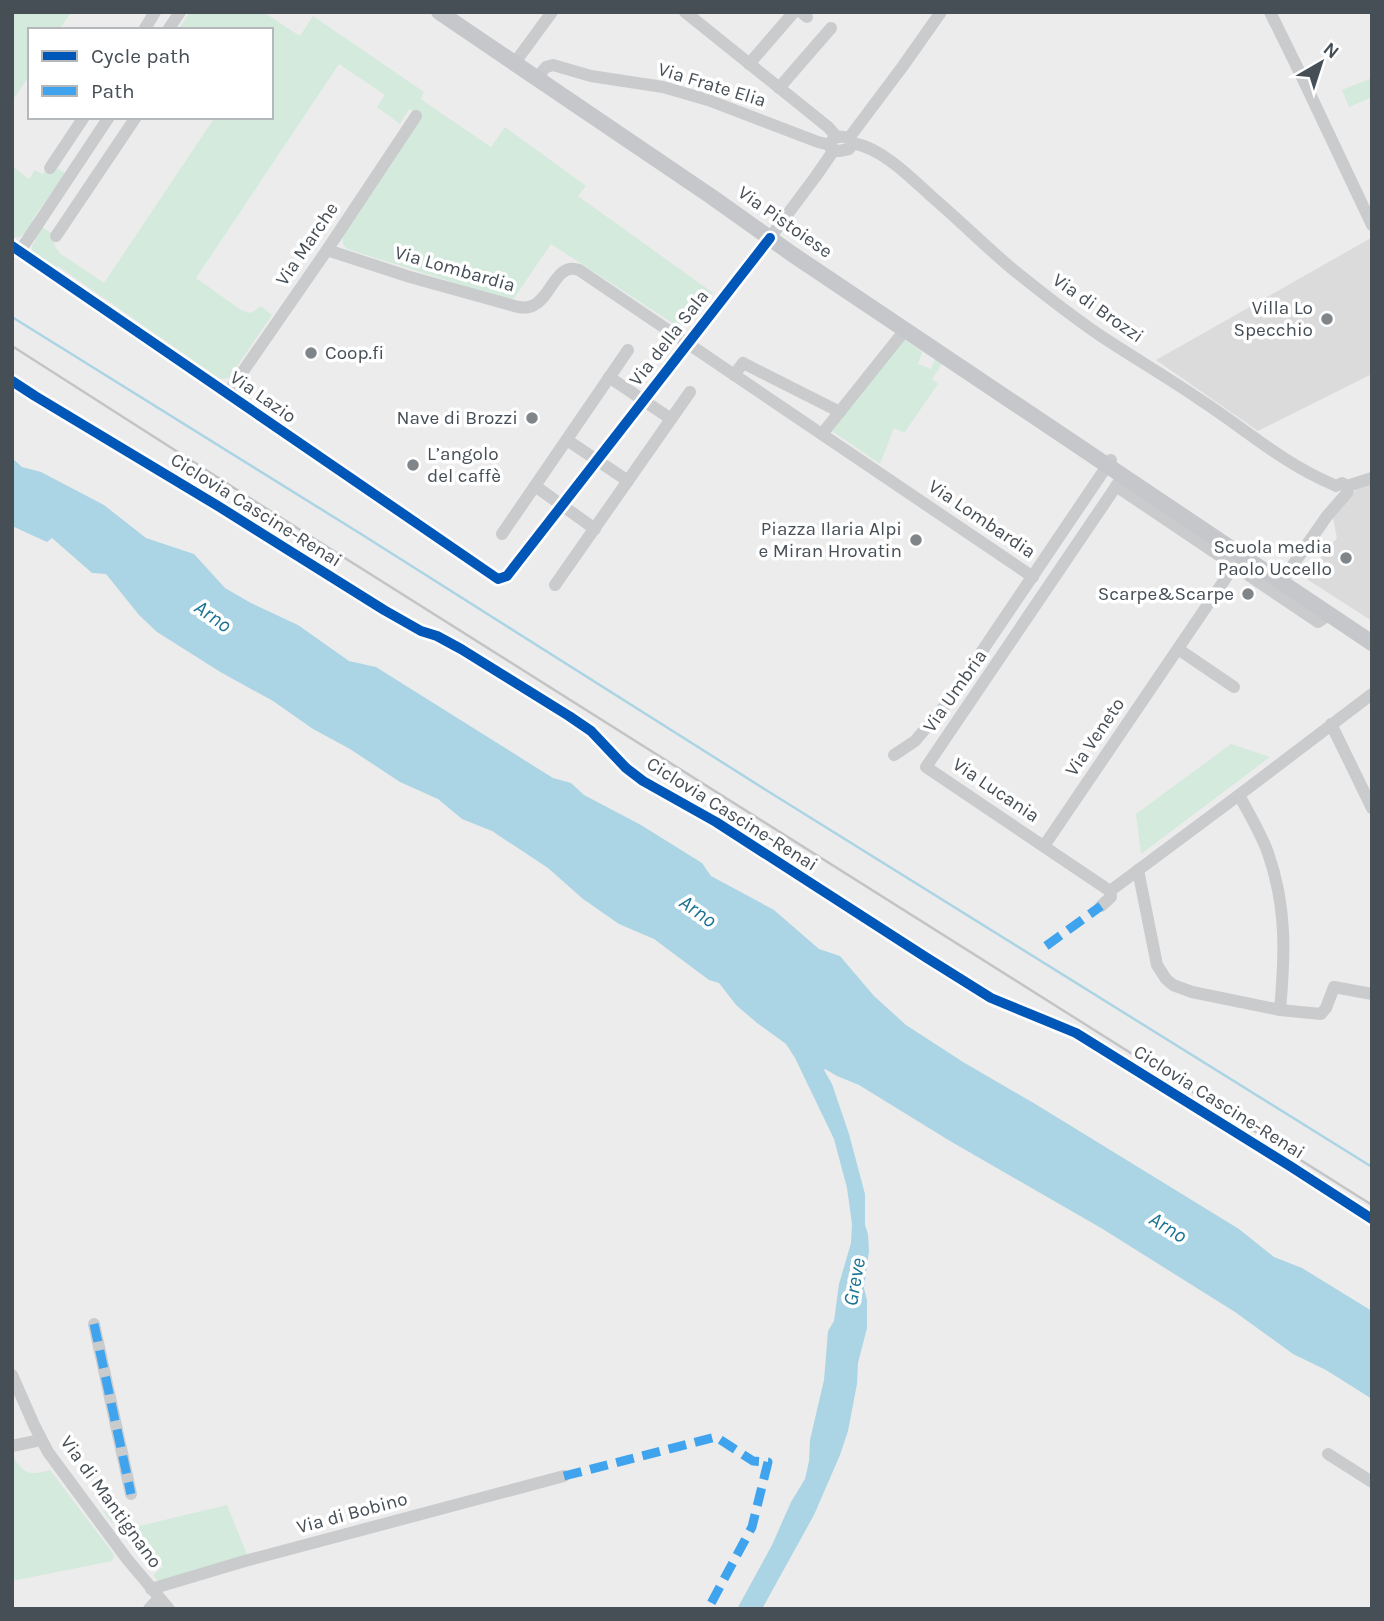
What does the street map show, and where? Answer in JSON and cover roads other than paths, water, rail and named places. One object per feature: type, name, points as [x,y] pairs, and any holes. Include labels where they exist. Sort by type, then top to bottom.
[{"type":"main road","name":"Via Pistoiese","points":[[439,12],[712,197],[837,276],[1109,462],[1116,486],[1140,495],[1284,578],[1372,633]]},
{"type":"main road","name":"Via Pistoiese","points":[[453,12],[773,234],[905,330],[1183,509],[1284,578],[1372,643]]},
{"type":"street","points":[[150,28],[155,12]]},
{"type":"street","points":[[169,28],[180,12]]},
{"type":"street","points":[[519,57],[552,12]]},
{"type":"street","name":"Via di Brozzi","points":[[685,12],[828,127],[840,143],[868,147],[895,166],[1043,294],[1102,337],[1203,401],[1259,442],[1341,490]]},
{"type":"street","points":[[749,64],[794,12]]},
{"type":"street","name":"Via della Sala","points":[[494,576],[498,579],[507,576],[773,234],[840,143],[903,66],[941,12]]},
{"type":"street","points":[[1270,12],[1372,225]]},
{"type":"street","points":[[779,88],[831,28]]},
{"type":"street","name":"Via Frate Elia","points":[[541,73],[546,67],[553,65],[591,76],[656,85],[708,100],[818,142],[840,143]]},
{"type":"street","name":"Via Marche","points":[[228,393],[416,116]]},
{"type":"street","points":[[50,168],[83,119]]},
{"type":"street","points":[[86,119],[120,141]]},
{"type":"street","points":[[16,249],[72,174],[108,119]]},
{"type":"street","points":[[56,236],[135,119]]},
{"type":"street","points":[[72,174],[90,186]]},
{"type":"street","name":"Via Lazio","points":[[16,249],[494,576]]},
{"type":"street","name":"Via Lombardia","points":[[327,250],[410,277],[526,308],[537,304],[564,271],[576,268],[1033,577]]},
{"type":"street","points":[[822,434],[905,330]]},
{"type":"street","name":"Via della Sala","points":[[502,534],[628,350]]},
{"type":"street","points":[[734,375],[743,363],[840,412]]},
{"type":"street","name":"Via della Sala","points":[[610,377],[671,419]]},
{"type":"street","points":[[555,585],[690,392]]},
{"type":"street","points":[[567,440],[628,481]]},
{"type":"street","points":[[894,755],[915,741],[933,722],[1109,462]]},
{"type":"street","points":[[1284,578],[1327,516],[1341,490],[1372,478]]},
{"type":"street","points":[[535,486],[595,529]]},
{"type":"street","points":[[1094,486],[1116,486]]},
{"type":"street","name":"Via Umbria","points":[[926,767],[1116,486]]},
{"type":"street","name":"Via Pistoiese","points":[[1140,495],[1234,566],[1318,622],[1330,614]]},
{"type":"street","name":"Via Veneto","points":[[1044,846],[1234,566]]},
{"type":"street","points":[[1000,626],[1016,636]]},
{"type":"street","points":[[1178,649],[1234,687]]},
{"type":"street","points":[[1101,906],[1111,897],[1110,891],[1372,694]]},
{"type":"street","points":[[1331,724],[1372,808]]},
{"type":"street","name":"Via Lucania","points":[[926,767],[1110,891]]},
{"type":"street","points":[[1239,795],[1268,851],[1280,895],[1285,944],[1280,1010]]},
{"type":"street","points":[[1138,870],[1157,964],[1173,985],[1192,992],[1280,1010],[1321,1014],[1334,987],[1372,994]]},
{"type":"street","points":[[94,1324],[131,1493]]},
{"type":"street","points":[[12,1375],[41,1440]]},
{"type":"street","name":"Via di Mantignano","points":[[12,1446],[41,1440],[155,1594],[149,1609]]},
{"type":"street","points":[[1328,1454],[1372,1482]]},
{"type":"street","name":"Via di Bobino","points":[[155,1594],[245,1561],[564,1476]]},
{"type":"street","points":[[155,1594],[169,1609]]},
{"type":"water","points":[[12,458],[22,467],[41,472],[104,505],[146,538],[194,554],[225,588],[298,625],[349,661],[376,667],[553,778],[571,783],[584,795],[641,825],[702,863],[711,876],[774,910],[819,949],[840,956],[874,996],[906,1025],[1239,1229],[1274,1257],[1302,1268],[1372,1311],[1372,1399],[1326,1370],[1293,1354],[1235,1312],[1101,1228],[859,1085],[825,1069],[849,1134],[865,1194],[865,1225],[869,1251],[864,1288],[867,1328],[858,1363],[848,1431],[814,1515],[762,1609],[737,1609],[805,1479],[810,1440],[824,1380],[828,1331],[834,1321],[839,1284],[851,1243],[852,1224],[847,1188],[834,1139],[795,1058],[786,1044],[736,1005],[719,983],[709,980],[654,939],[619,924],[583,899],[548,868],[492,831],[462,819],[438,799],[400,782],[273,701],[157,632],[139,615],[106,574],[92,573],[52,538],[47,542],[12,526]]},
{"type":"waterway","points":[[12,317],[1372,1167]]},
{"type":"railway","points":[[12,346],[1372,1205]]},
{"type":"place","name":"Villa Lo Specchio","points":[[1327,319]]},
{"type":"place","name":"Coop.fi","points":[[311,353]]},
{"type":"place","name":"Nave di Brozzi","points":[[532,418]]},
{"type":"place","name":"L’angolo del caffè","points":[[413,465]]},
{"type":"place","name":"Piazza Ilaria Alpi e Miran Hrovatin","points":[[916,540]]},
{"type":"place","name":"Scuola media Paolo Uccello","points":[[1346,558]]},
{"type":"place","name":"Scarpe&Scarpe","points":[[1248,594]]},
{"type":"water label","name":"Arno","points":[[213,616]]},
{"type":"water label","name":"Arno","points":[[698,911]]},
{"type":"water label","name":"Arno","points":[[1168,1227]]},
{"type":"water label","name":"Greve","points":[[854,1282]]}]
